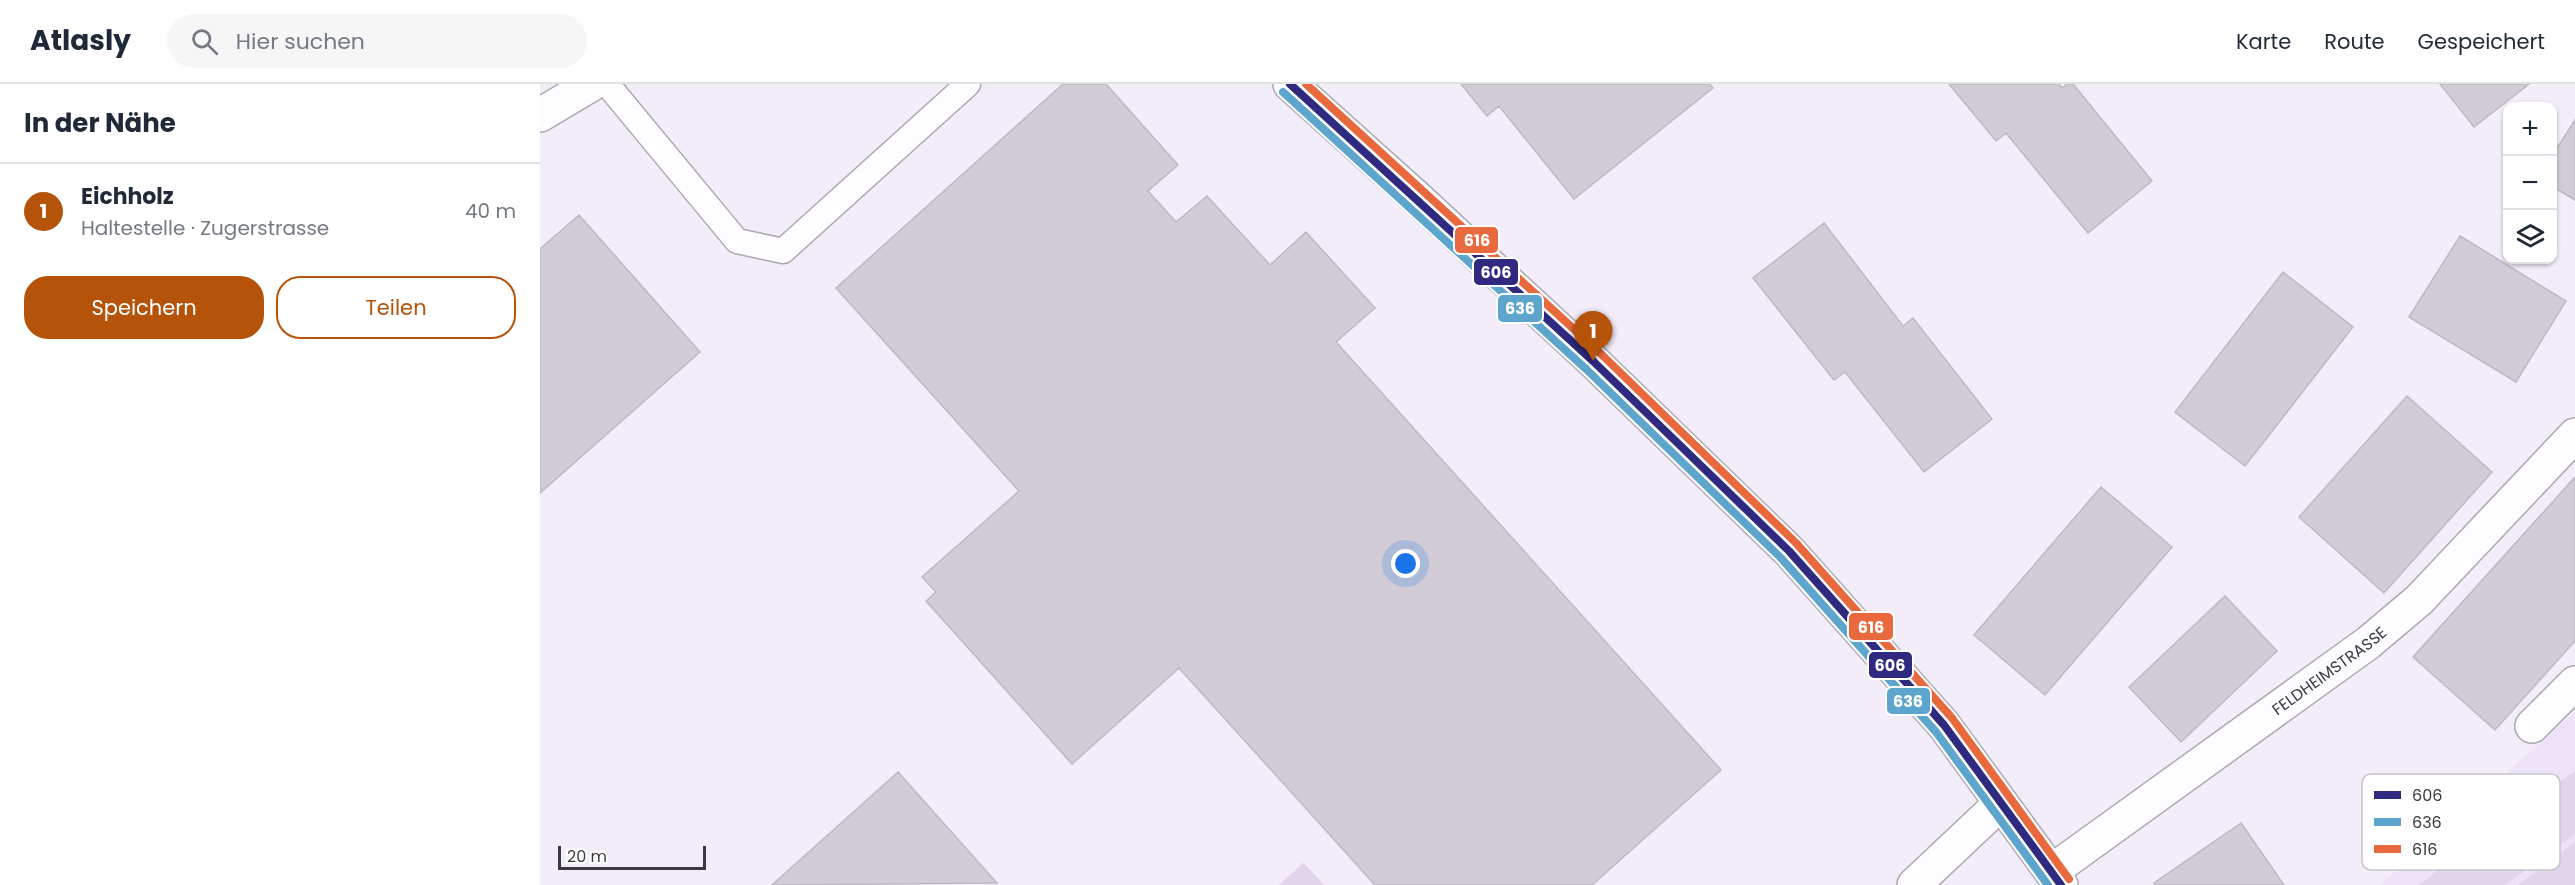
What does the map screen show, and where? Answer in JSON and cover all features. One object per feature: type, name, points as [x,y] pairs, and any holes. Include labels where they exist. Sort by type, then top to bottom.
[{"type":"street","points":[[540,116],[592,84]]},
{"type":"street","points":[[1290,84],[1593,361],[1789,551],[1944,725],[2056,878]]},
{"type":"street","name":"FELDHEIMSTRASSE","points":[[2056,878],[2368,643],[2419,600],[2575,435]]},
{"type":"street","points":[[2532,726],[2575,683]]},
{"type":"street","points":[[1914,885],[2001,803]]},
{"type":"lane","points":[[607,84],[737,242],[783,251],[968,84]]},
{"type":"shaded area","points":[[2575,712],[2575,885],[2380,885],[2397,870],[2560,870],[2560,774],[2505,774]]},
{"type":"shaded area","points":[[2575,771],[2575,834],[2560,845],[2560,782]]},
{"type":"shaded area","points":[[2575,842],[2575,885],[2518,885],[2538,870],[2560,870],[2560,853]]},
{"type":"shaded area","points":[[1303,863],[1324,885],[1279,885]]},
{"type":"shaded area","points":[[2440,870],[2526,870],[2505,885],[2419,885]]},
{"type":"building","points":[[1063,84],[1106,84],[1178,165],[1148,191],[1176,222],[1207,196],[1270,265],[1306,232],[1375,308],[1336,342],[1721,770],[1592,885],[1375,885],[1179,668],[1072,764],[926,601],[936,592],[922,577],[1019,491],[836,288]]},
{"type":"building","points":[[1461,84],[1709,84],[1713,88],[1574,199],[1499,106],[1487,116]]},
{"type":"building","points":[[1949,84],[2059,84],[2062,88],[2067,84],[2073,84],[2152,181],[2088,233],[2006,133],[1996,141]]},
{"type":"building","points":[[2440,84],[2529,84],[2503,102],[2474,127]]},
{"type":"building","points":[[2575,120],[2575,200],[2557,189],[2557,148]]},
{"type":"building","points":[[579,215],[700,352],[540,493],[540,249]]},
{"type":"building","points":[[1824,223],[1903,326],[1913,318],[1992,419],[1924,472],[1845,372],[1834,380],[1753,278]]},
{"type":"building","points":[[2460,236],[2566,301],[2516,382],[2409,317]]},
{"type":"building","points":[[2283,272],[2353,327],[2245,466],[2175,412]]},
{"type":"building","points":[[2407,396],[2492,472],[2384,593],[2299,517]]},
{"type":"building","points":[[2575,477],[2575,641],[2495,730],[2413,657]]},
{"type":"building","points":[[2101,487],[2172,547],[2045,695],[1974,635]]},
{"type":"building","points":[[2225,596],[2277,651],[2181,742],[2129,687]]},
{"type":"building","points":[[898,772],[997,883],[772,885]]},
{"type":"building","points":[[2241,823],[2284,885],[2155,885],[2154,883]]},
{"type":"transit line","name":"606","points":[[1290,84],[1593,361],[1789,551],[1944,725],[2061,885]]},
{"type":"transit line","name":"616","points":[[1306,84],[1600,353],[1796,543],[1952,718],[2069,879]]},
{"type":"transit line","name":"636","points":[[1283,92],[1586,369],[1781,558],[1936,732],[2048,885]]},
{"type":"place","name":"Eichholz","points":[[1593,361]]}]
